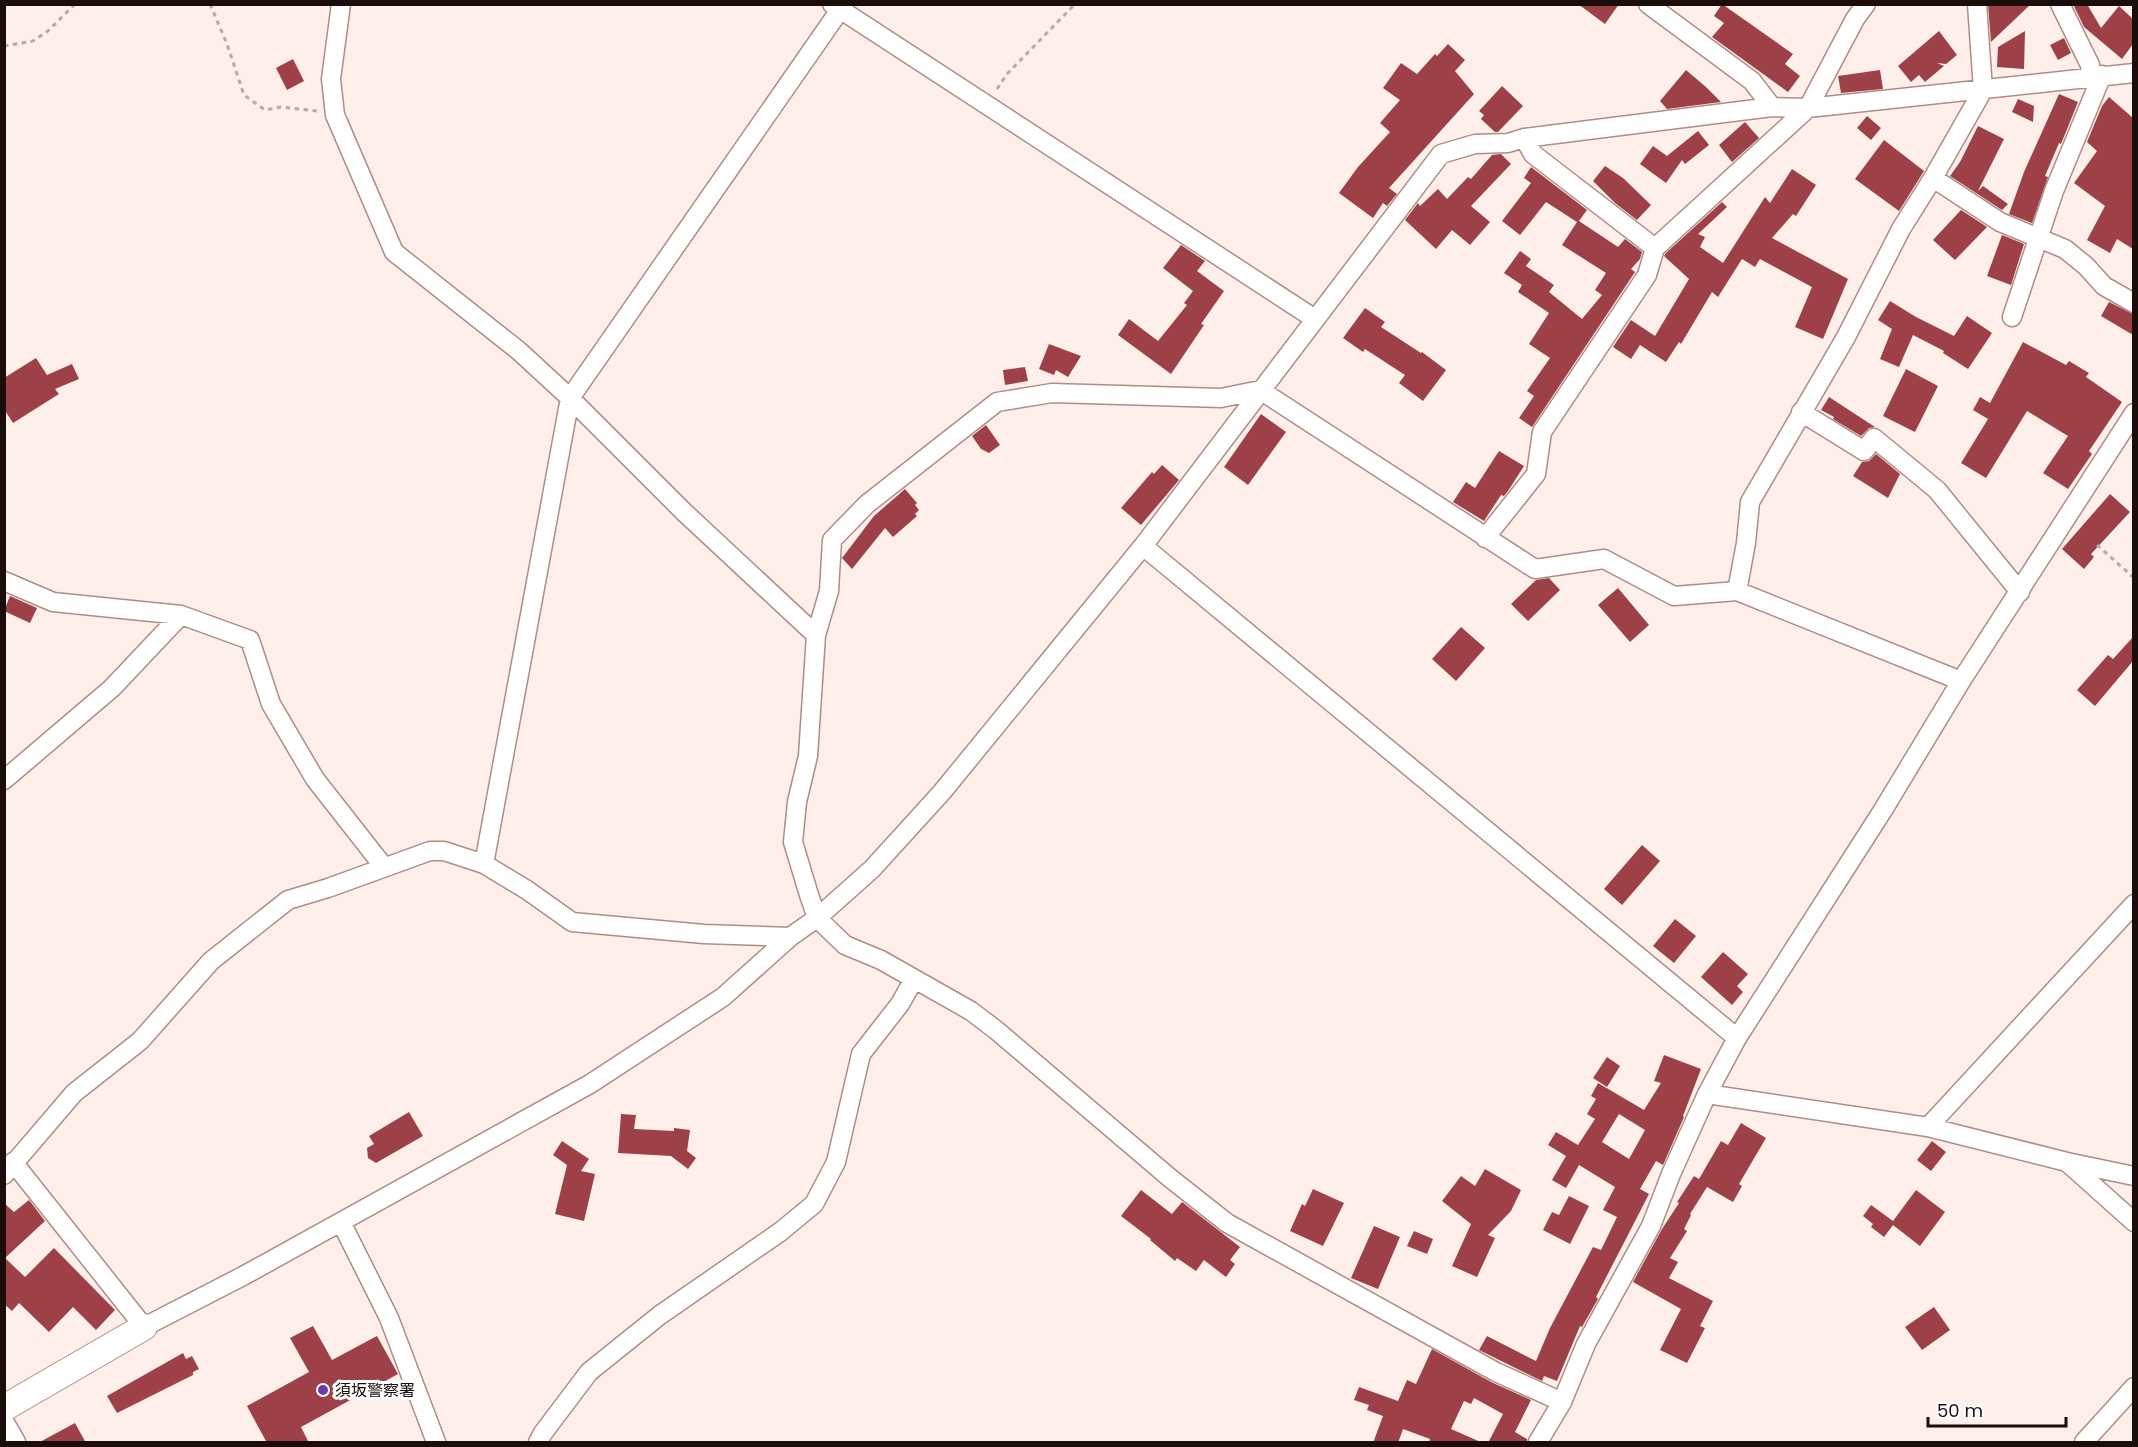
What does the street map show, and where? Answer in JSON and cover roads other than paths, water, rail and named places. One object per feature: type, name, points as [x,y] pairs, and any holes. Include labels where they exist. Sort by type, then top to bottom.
[{"type":"street","points":[[341,4],[331,79],[335,115],[394,252],[519,351],[570,398],[684,512],[816,635]]},
{"type":"street","points":[[1648,4],[1752,81],[1772,107]]},
{"type":"street","points":[[1485,538],[1536,474],[1542,432],[1647,275],[1655,248],[1808,108],[1855,19],[1866,4]]},
{"type":"street","points":[[1737,591],[1746,543],[1750,502],[1846,337],[1901,229],[1983,90],[1977,4]]},
{"type":"street","points":[[2060,4],[2097,76]]},
{"type":"street","points":[[484,864],[570,398],[839,7],[986,106],[1315,319]]},
{"type":"street","points":[[4,1408],[144,1327],[341,1222],[590,1084],[723,997],[790,937],[818,918],[872,869],[942,792],[1143,546],[1441,154],[1475,144],[1508,143],[1524,138],[1772,107],[1808,108],[2133,73]]},
{"type":"street","points":[[2012,317],[2054,191],[2097,76]]},
{"type":"street","points":[[1524,138],[1533,153],[1655,248]]},
{"type":"street","points":[[1933,178],[2000,222],[2065,249],[2086,266],[2104,286],[2133,303]]},
{"type":"street","points":[[1562,1402],[1496,1372],[1227,1223],[1170,1178],[972,1011],[881,960],[845,945],[818,918],[808,895],[793,842],[796,802],[808,756],[816,635],[829,591],[832,540],[867,504],[997,402],[1052,393],[1221,398],[1260,390],[1535,569],[1604,558],[1674,597],[1737,591],[1961,681]]},
{"type":"street","points":[[1801,412],[1864,451],[1874,438],[1937,490],[2020,592]]},
{"type":"street","points":[[1538,1443],[1562,1402],[1586,1344],[1651,1226],[1671,1174],[1707,1094],[1737,1038],[1883,810],[1961,681],[2133,413]]},
{"type":"street","points":[[1143,546],[1737,1038]]},
{"type":"street","points":[[4,581],[53,602],[181,615],[250,640],[271,704],[315,779],[384,867]]},
{"type":"street","points":[[4,780],[32,759],[112,688],[181,615]]},
{"type":"street","points":[[144,1327],[9,1169],[74,1093],[141,1041],[211,961],[288,900],[430,851],[444,851],[484,864],[527,890],[572,922],[704,934],[790,937]]},
{"type":"street","points":[[1928,1127],[2133,904]]},
{"type":"street","points":[[538,1443],[589,1372],[660,1315],[780,1232],[814,1204],[836,1162],[861,1054],[900,1004],[914,979]]},
{"type":"street","points":[[1707,1094],[1928,1127],[2133,1176]]},
{"type":"street","points":[[2067,1162],[2133,1222]]},
{"type":"street","points":[[341,1222],[389,1318],[436,1443]]},
{"type":"street","points":[[2084,1443],[2133,1387]]},
{"type":"street","points":[[4,1421],[16,1443]]},
{"type":"place","name":"須坂警察署","points":[[323,1390]]}]
